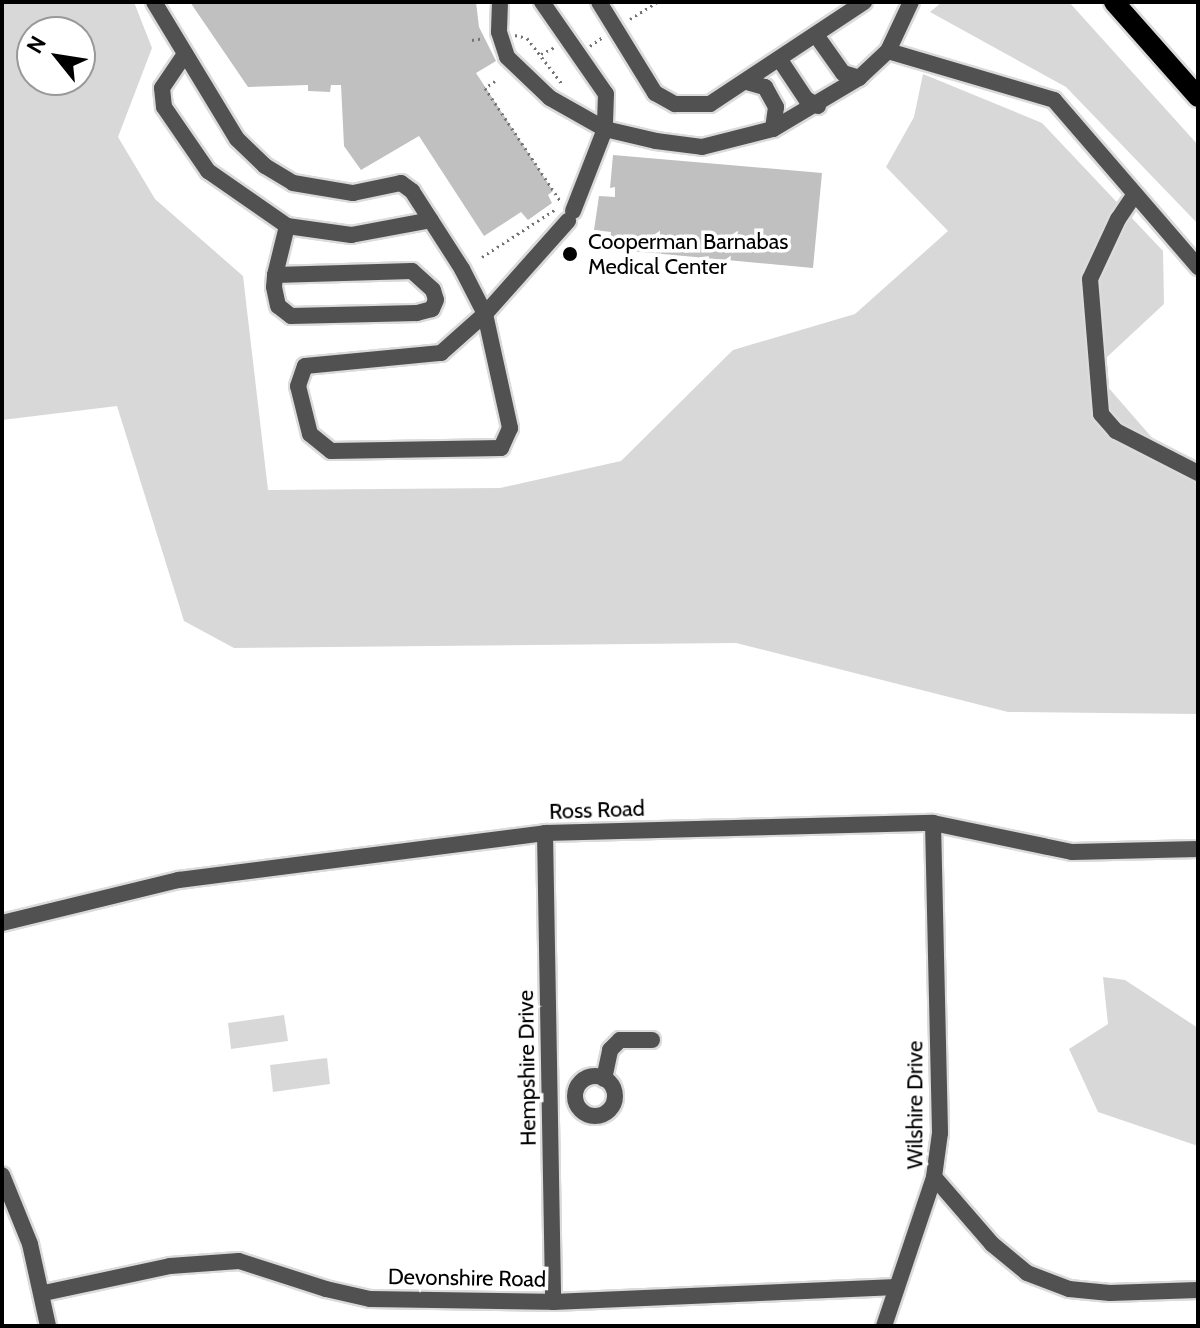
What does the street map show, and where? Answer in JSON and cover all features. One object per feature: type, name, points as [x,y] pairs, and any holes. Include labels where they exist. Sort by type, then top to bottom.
[{"type":"main road","points":[[1114,2],[1198,97]]},
{"type":"street","points":[[154,2],[237,139],[265,166],[293,183],[353,193],[401,183],[412,191],[431,220],[462,269],[485,314],[493,365],[510,428],[501,448],[331,451],[310,434],[298,386],[305,366],[441,353],[485,314],[571,216],[605,129],[606,94],[542,2]]},
{"type":"street","points":[[500,2],[499,34],[507,57],[550,98],[605,129],[656,141],[702,147],[773,129],[818,106],[859,78],[888,51],[911,2]]},
{"type":"street","points":[[599,2],[655,93],[675,104],[710,104],[864,2]]},
{"type":"street","points":[[816,35],[843,73],[859,78]]},
{"type":"street","points":[[888,51],[1054,100],[1198,267]]},
{"type":"street","points":[[185,54],[162,88],[164,107],[208,171],[287,226],[351,235],[431,220]]},
{"type":"street","points":[[780,60],[806,99],[818,106]]},
{"type":"street","points":[[747,82],[765,87],[776,107],[773,129]]},
{"type":"street","points":[[1135,194],[1118,219],[1090,279],[1101,414],[1116,431],[1198,473]]},
{"type":"street","points":[[275,275],[412,271],[433,290],[436,300],[432,309],[417,313],[291,316],[278,306],[275,275],[287,226]]},
{"type":"street","name":"Ross Road","points":[[2,923],[179,880],[545,833],[933,823],[1072,852],[1198,849]]},
{"type":"street","name":"Wilshire Drive","points":[[933,823],[940,1133],[934,1177],[992,1244],[1027,1273],[1069,1289],[1110,1293],[1198,1290]]},
{"type":"street","name":"Hempshire Drive","points":[[545,833],[553,1302]]},
{"type":"street","points":[[604,1079],[610,1050],[620,1040],[652,1040]]},
{"type":"street","points":[[593,1076],[604,1079],[615,1093],[613,1106],[604,1115],[585,1114],[574,1099],[582,1082],[593,1076]]},
{"type":"street","points":[[549,1099],[574,1099]]},
{"type":"street","points":[[2,1175],[30,1244],[44,1293],[48,1326]]},
{"type":"street","points":[[884,1326],[934,1177]]},
{"type":"street","name":"Devonshire Road","points":[[44,1293],[170,1266],[239,1261],[326,1289],[370,1299],[553,1302],[897,1287]]},
{"type":"path","points":[[499,34],[527,38],[569,93]]},
{"type":"path","points":[[482,257],[563,204],[485,88],[495,81]]},
{"type":"shaded area","points":[[2,2],[134,2],[152,48],[118,137],[155,199],[243,276],[268,490],[500,488],[621,461],[733,350],[855,314],[948,231],[886,167],[914,117],[923,74],[1042,123],[1163,251],[1164,304],[1093,370],[1182,472],[1198,459],[1198,714],[1008,712],[736,643],[234,648],[184,621],[117,406],[2,420]]},
{"type":"shaded area","points":[[942,2],[1069,2],[1198,145],[1198,224],[1066,87],[930,12]]},
{"type":"shaded area","points":[[1103,977],[1125,980],[1198,1028],[1198,1146],[1098,1112],[1069,1049],[1108,1024]]},
{"type":"shaded area","points":[[284,1015],[288,1041],[231,1049],[228,1023]]},
{"type":"shaded area","points":[[327,1058],[330,1084],[273,1092],[270,1065]]},
{"type":"building","name":"Cooperman Barnabas Medical Center","points":[[190,2],[476,2],[479,27],[496,61],[476,73],[553,191],[548,195],[552,203],[528,220],[521,212],[484,236],[419,136],[361,170],[344,146],[341,85],[331,85],[330,92],[308,91],[308,85],[248,87]]},
{"type":"building","points":[[613,155],[822,173],[813,268],[609,249],[611,232],[594,230],[599,196],[615,197],[615,187],[610,188]]},
{"type":"place","name":"Cooperman Barnabas Medical Center","points":[[570,254]]}]
